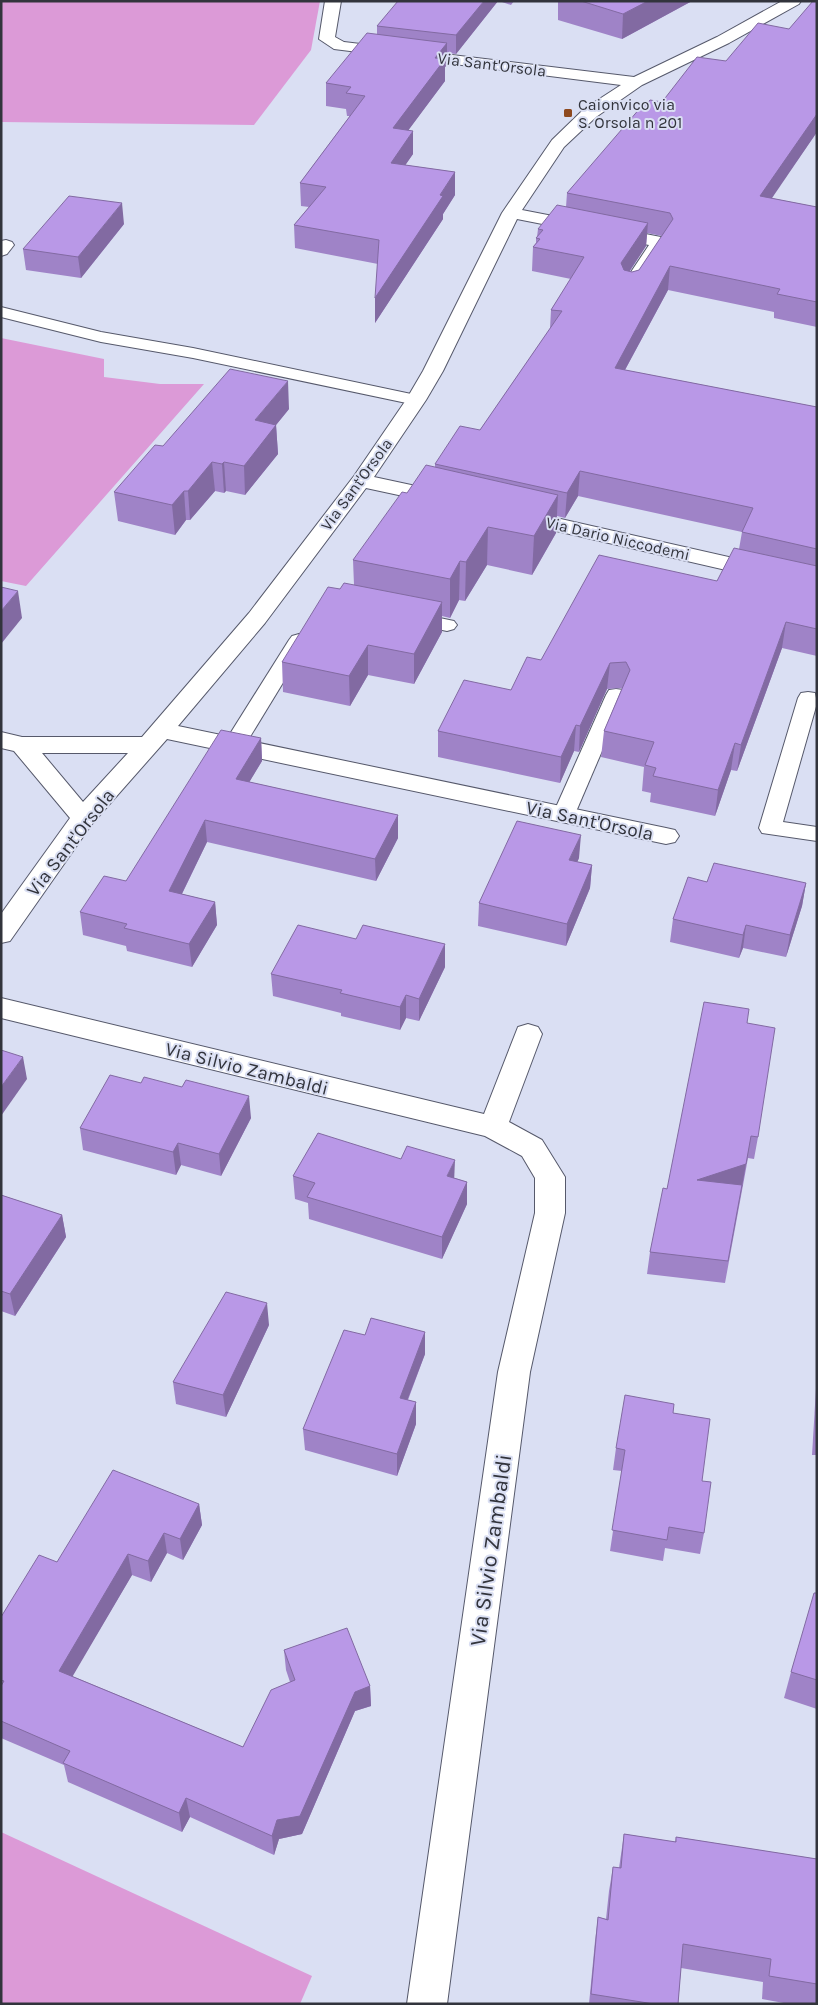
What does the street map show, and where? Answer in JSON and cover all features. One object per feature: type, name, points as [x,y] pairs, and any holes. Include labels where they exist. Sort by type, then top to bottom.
[{"type":"street","name":"Via Sant'Orsola","points":[[333,1],[327,39],[340,46],[636,82]]},
{"type":"street","name":"Via Sant'Orsola","points":[[1,934],[83,818],[156,737],[257,618],[361,480],[416,400],[433,371],[511,213],[558,144],[590,113],[636,82],[723,40],[794,1]]},
{"type":"street","points":[[511,213],[660,242],[630,288]]},
{"type":"street","points":[[361,480],[468,504]]},
{"type":"street","name":"Via Dario Niccodemi","points":[[497,511],[817,584]]},
{"type":"street","name":"Via Sant'Orsola","points":[[156,737],[234,745],[666,836]]},
{"type":"street","points":[[12,743],[156,737]]},
{"type":"street","points":[[12,743],[83,818]]},
{"type":"street","name":"Via Silvio Zambaldi","points":[[1,1008],[492,1127],[532,1148],[550,1177],[550,1213],[514,1372],[427,2004]]},
{"type":"street","points":[[492,1127],[528,1034]]},
{"type":"lane","points":[[1,312],[101,337],[193,353],[416,400]]},
{"type":"lane","points":[[390,614],[447,625]]},
{"type":"lane","points":[[234,745],[308,625]]},
{"type":"lane","points":[[564,814],[616,696]]},
{"type":"lane","points":[[808,698],[770,828],[817,834]]},
{"type":"shaded area","points":[[1,1],[320,1],[311,50],[254,125],[1,122]]},
{"type":"shaded area","points":[[1,338],[104,359],[104,377],[160,384],[204,384],[26,586],[1,581]]},
{"type":"shaded area","points":[[1,1832],[312,1976],[300,2004],[1,2004]]},
{"type":"building","points":[[398,1],[484,1],[456,35],[377,26]]},
{"type":"building","points":[[581,1],[648,1],[623,14]]},
{"type":"building","points":[[813,1],[817,1],[817,114],[760,196],[817,207],[817,302],[777,294],[780,289],[670,266],[615,368],[817,407],[817,549],[742,532],[753,508],[580,471],[567,493],[435,464],[460,426],[480,430],[562,311],[551,310],[584,257],[533,247],[540,239],[536,238],[543,230],[538,229],[557,205],[648,223],[621,263],[624,270],[632,272],[639,270],[673,219],[670,213],[567,193],[641,107],[644,107],[650,100],[662,102],[697,57],[726,61],[758,23],[789,29]]},
{"type":"building","points":[[367,33],[447,43],[435,58],[445,59],[393,128],[413,131],[391,163],[455,172],[440,195],[443,196],[375,298],[379,240],[294,225],[326,187],[300,183],[365,96],[346,93],[351,87],[326,83]]},
{"type":"building","points":[[69,196],[122,203],[78,257],[23,249]]},
{"type":"building","points":[[230,369],[288,381],[255,420],[276,425],[244,466],[212,462],[188,491],[184,491],[172,505],[114,492],[155,445],[163,446]]},
{"type":"building","points":[[426,465],[558,495],[534,536],[488,527],[466,562],[460,561],[450,579],[353,560],[402,492],[407,493]]},
{"type":"building","points":[[734,548],[817,566],[817,629],[786,622],[741,745],[735,743],[718,790],[653,776],[656,768],[645,765],[654,742],[604,731],[630,670],[626,662],[610,663],[580,726],[576,725],[561,757],[438,731],[464,680],[511,690],[527,657],[541,660],[599,555],[717,581]]},
{"type":"building","points":[[344,583],[442,602],[414,654],[368,645],[349,676],[282,662],[328,587],[340,589]]},
{"type":"building","points":[[1,587],[18,591],[1,611]]},
{"type":"building","points":[[221,730],[261,738],[236,779],[398,815],[375,859],[205,820],[169,891],[215,902],[189,944],[124,928],[127,924],[80,912],[104,876],[126,881]]},
{"type":"building","points":[[517,821],[581,835],[569,860],[592,865],[567,924],[479,903]]},
{"type":"building","points":[[714,863],[806,883],[790,935],[746,925],[743,935],[673,919],[688,877],[707,882]]},
{"type":"building","points":[[298,925],[356,939],[363,925],[445,944],[419,999],[406,995],[400,1007],[340,993],[342,990],[271,974]]},
{"type":"building","points":[[704,1002],[749,1009],[747,1023],[775,1028],[758,1137],[751,1136],[746,1164],[697,1180],[742,1185],[728,1261],[650,1252],[663,1188],[667,1189]]},
{"type":"building","points":[[1,1050],[23,1057],[1,1087]]},
{"type":"building","points":[[110,1075],[141,1083],[144,1077],[182,1087],[186,1080],[249,1096],[219,1154],[178,1143],[173,1152],[80,1128]]},
{"type":"building","points":[[318,1133],[401,1159],[407,1146],[455,1160],[447,1176],[467,1182],[442,1237],[307,1197],[315,1183],[293,1176]]},
{"type":"building","points":[[1,1195],[62,1215],[10,1294],[1,1291]]},
{"type":"building","points":[[226,1292],[267,1303],[223,1395],[173,1382]]},
{"type":"building","points":[[371,1318],[425,1332],[400,1398],[416,1402],[397,1454],[303,1429],[344,1330],[365,1335]]},
{"type":"building","points":[[625,1395],[674,1404],[673,1413],[710,1419],[702,1481],[711,1482],[704,1533],[669,1527],[667,1540],[612,1530],[625,1450],[616,1448]]},
{"type":"building","points":[[113,1470],[199,1504],[180,1539],[164,1533],[148,1561],[128,1554],[59,1671],[243,1747],[271,1690],[295,1680],[284,1650],[347,1628],[370,1686],[355,1692],[300,1816],[277,1820],[272,1836],[186,1798],[179,1813],[63,1763],[70,1751],[1,1721],[1,1686],[4,1681],[1,1680],[1,1617],[39,1555],[57,1562]]},
{"type":"building","points":[[814,1593],[817,1593],[817,1680],[791,1672]]},
{"type":"building","points":[[624,1834],[676,1842],[676,1837],[817,1859],[817,1984],[769,1976],[771,1959],[683,1944],[678,2004],[654,2004],[591,1994],[598,1917],[608,1920],[613,1867],[621,1868]]},
{"type":"place","name":"Caionvico via S. Orsola n 201","points":[[568,113]]}]
